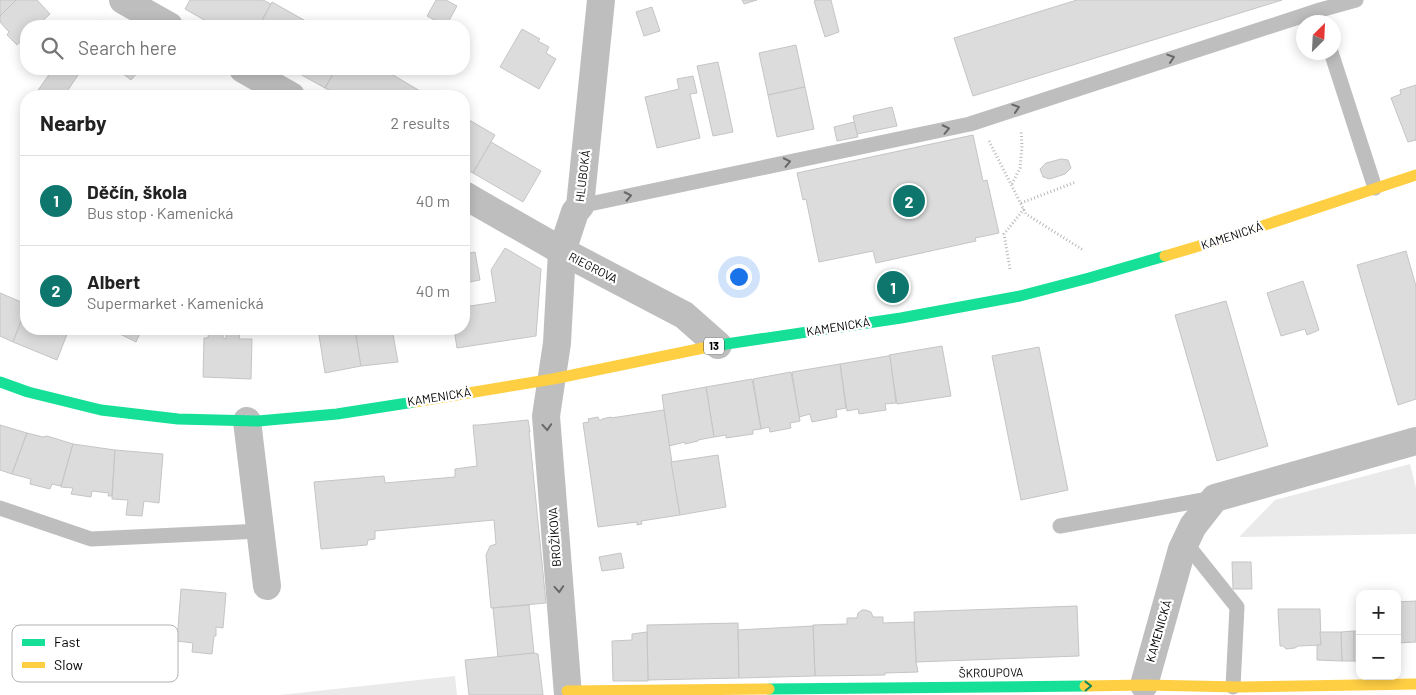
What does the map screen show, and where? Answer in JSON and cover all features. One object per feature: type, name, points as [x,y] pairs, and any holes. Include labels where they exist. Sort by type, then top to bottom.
[{"type":"main road","name":"KAMENICKÁ","points":[[0,382],[28,392],[101,410],[178,419],[247,421],[337,414],[553,378],[718,346],[901,318],[1015,297],[1115,271],[1226,238],[1416,175]]},
{"type":"main road","name":"ŠKROUPOVA","points":[[567,693],[1416,684]]},
{"type":"street","points":[[123,0],[158,20]]},
{"type":"street","name":"HLUBOKÁ","points":[[553,378],[562,252],[574,212],[580,206],[601,0]]},
{"type":"street","points":[[254,75],[280,90]]},
{"type":"street","name":"RIEGROVA","points":[[470,198],[562,252],[684,315],[718,346]]},
{"type":"street","name":"BROŽÍKOVA","points":[[553,378],[546,416],[567,693]]},
{"type":"street","points":[[247,421],[266,586]]},
{"type":"street","points":[[1215,498],[1416,441]]},
{"type":"street","name":"KAMENICKÁ","points":[[1144,686],[1185,542],[1192,526],[1215,498]]},
{"type":"lane","points":[[1324,15],[1356,0]]},
{"type":"lane","points":[[580,206],[978,121],[1296,24]]},
{"type":"lane","points":[[1334,60],[1375,188]]},
{"type":"lane","points":[[1060,526],[1215,498]]},
{"type":"lane","points":[[0,508],[91,539],[260,531]]},
{"type":"lane","points":[[1185,542],[1237,607],[1233,687]]},
{"type":"path","points":[[1012,185],[1020,168],[1022,146],[1020,107]]},
{"type":"path","points":[[978,121],[1026,214],[1115,271]]},
{"type":"path","points":[[1021,203],[1076,182]]},
{"type":"path","points":[[1015,297],[1004,234],[1024,209]]},
{"type":"shaded area","points":[[1410,464],[1416,488],[1416,534],[1239,537],[1275,500]]},
{"type":"shaded area","points":[[455,676],[457,695],[280,695]]},
{"type":"building","points":[[0,0],[16,0],[0,16]]},
{"type":"building","points":[[16,0],[37,0],[50,14],[44,20],[20,20],[20,42],[17,45],[7,35],[9,32],[0,22],[0,16]]},
{"type":"building","points":[[190,0],[263,0],[271,4],[262,20],[204,20],[185,9]]},
{"type":"building","points":[[436,0],[446,0],[457,6],[449,20],[435,20],[427,16]]},
{"type":"building","points":[[742,0],[757,0],[744,4]]},
{"type":"building","points":[[831,0],[839,32],[825,37],[814,1]]},
{"type":"building","points":[[1077,0],[1282,0],[973,96],[954,38]]},
{"type":"building","points":[[272,2],[304,20],[262,20]]},
{"type":"building","points":[[652,7],[660,31],[644,36],[636,12]]},
{"type":"building","points":[[522,29],[540,39],[538,41],[549,47],[546,53],[556,59],[539,89],[500,67]]},
{"type":"building","points":[[796,45],[805,87],[768,95],[759,53]]},
{"type":"building","points":[[718,62],[733,132],[713,136],[697,66]]},
{"type":"building","points":[[49,75],[78,75],[68,90],[38,90]]},
{"type":"building","points":[[125,75],[136,75],[131,80]]},
{"type":"building","points":[[302,75],[333,75],[325,88]]},
{"type":"building","points":[[333,75],[393,75],[418,90],[329,90],[325,88]]},
{"type":"building","points":[[693,76],[697,93],[690,94],[700,138],[657,148],[645,97],[679,89],[677,79]]},
{"type":"building","points":[[1416,85],[1416,140],[1408,142],[1391,98],[1401,94],[1400,90]]},
{"type":"building","points":[[805,87],[814,129],[777,137],[768,95]]},
{"type":"building","points":[[892,107],[897,126],[857,134],[853,116]]},
{"type":"building","points":[[470,120],[495,135],[473,173],[470,171]]},
{"type":"building","points":[[854,122],[858,137],[837,141],[834,127]]},
{"type":"building","points":[[973,135],[983,181],[987,180],[999,233],[975,238],[976,241],[876,263],[873,251],[819,262],[806,199],[803,200],[797,173]]},
{"type":"building","points":[[491,142],[541,171],[523,202],[473,173]]},
{"type":"building","points":[[1061,159],[1068,160],[1071,168],[1065,174],[1050,179],[1043,177],[1040,169],[1046,163]]},
{"type":"building","points":[[505,248],[541,269],[536,336],[457,348],[455,335],[470,335],[470,306],[496,302],[491,270]]},
{"type":"building","points":[[1406,251],[1416,286],[1416,399],[1398,405],[1357,265]]},
{"type":"building","points":[[475,252],[480,280],[470,282],[470,253]]},
{"type":"building","points":[[1303,281],[1319,330],[1307,335],[1305,329],[1281,336],[1267,293]]},
{"type":"building","points":[[0,293],[20,301],[20,324],[13,342],[0,336]]},
{"type":"building","points":[[1226,301],[1268,446],[1217,461],[1175,315]]},
{"type":"building","points":[[20,324],[20,335],[67,335],[57,360],[13,342]]},
{"type":"building","points":[[122,335],[139,335],[136,342]]},
{"type":"building","points":[[208,335],[223,335],[223,338],[226,339],[226,335],[240,335],[239,339],[252,339],[251,379],[203,377],[204,338],[208,338]]},
{"type":"building","points":[[319,335],[356,335],[361,366],[325,373]]},
{"type":"building","points":[[356,335],[393,335],[398,362],[361,366]]},
{"type":"building","points":[[942,346],[951,396],[897,404],[889,355]]},
{"type":"building","points":[[1039,347],[1068,490],[1021,500],[992,356]]},
{"type":"building","points":[[890,356],[896,403],[885,404],[886,410],[859,414],[858,409],[847,411],[840,364]]},
{"type":"building","points":[[840,364],[846,408],[836,410],[837,417],[812,422],[810,414],[799,417],[792,372]]},
{"type":"building","points":[[791,372],[800,421],[790,423],[791,428],[770,432],[769,427],[761,429],[753,379]]},
{"type":"building","points":[[752,379],[761,429],[753,430],[753,434],[726,438],[726,435],[714,437],[706,387]]},
{"type":"building","points":[[706,387],[714,437],[669,446],[662,395]]},
{"type":"building","points":[[664,410],[680,515],[641,521],[642,524],[637,525],[637,522],[598,527],[583,423],[589,422],[588,419],[598,417],[599,420],[602,420],[611,417]]},
{"type":"building","points":[[528,420],[546,603],[491,608],[486,555],[490,546],[496,544],[494,520],[375,531],[375,539],[368,540],[367,545],[321,549],[314,482],[384,476],[385,483],[455,477],[455,469],[477,466],[473,425]]},
{"type":"building","points":[[0,425],[27,433],[12,474],[0,470]]},
{"type":"building","points":[[27,433],[43,437],[47,436],[73,444],[61,486],[52,484],[50,489],[30,484],[31,479],[12,474]]},
{"type":"building","points":[[73,444],[115,450],[112,496],[108,496],[109,493],[92,491],[91,497],[71,494],[73,488],[61,487]]},
{"type":"building","points":[[115,450],[163,454],[159,503],[144,501],[142,516],[126,515],[128,500],[112,499]]},
{"type":"building","points":[[718,455],[726,507],[680,515],[671,462]]},
{"type":"building","points":[[621,553],[624,568],[602,571],[599,557]]},
{"type":"building","points":[[1232,562],[1251,562],[1252,589],[1233,589]]},
{"type":"building","points":[[181,589],[226,593],[223,628],[216,627],[212,654],[192,652],[193,643],[178,641]]},
{"type":"building","points":[[1416,601],[1416,642],[1401,643],[1401,602]]},
{"type":"building","points":[[529,605],[534,653],[498,657],[493,608]]},
{"type":"building","points":[[1077,606],[1079,656],[916,662],[914,612]]},
{"type":"building","points":[[1278,609],[1320,609],[1321,645],[1298,646],[1286,649],[1280,646]]},
{"type":"building","points":[[862,610],[871,612],[873,617],[883,617],[883,623],[914,622],[918,672],[885,673],[885,675],[815,676],[813,625],[847,624],[847,618],[857,618],[858,613]]},
{"type":"building","points":[[738,623],[739,678],[648,680],[647,625]]},
{"type":"building","points":[[813,626],[815,676],[739,678],[738,630]]},
{"type":"building","points":[[1354,631],[1354,661],[1342,661],[1341,632]]},
{"type":"building","points":[[1354,631],[1356,631],[1356,661],[1354,661]]},
{"type":"building","points":[[647,632],[648,681],[613,681],[612,641],[632,640],[632,634]]},
{"type":"building","points":[[1320,632],[1341,632],[1342,661],[1317,660],[1317,645],[1321,645]]},
{"type":"building","points":[[538,654],[543,695],[469,695],[465,660]]},
{"type":"traffic: fast","points":[[713,346],[901,318],[1020,296],[1165,256]]},
{"type":"traffic: fast","points":[[0,382],[28,392],[101,410],[178,419],[258,421],[337,414],[414,402]]},
{"type":"traffic: fast","points":[[769,689],[1085,686]]},
{"type":"traffic: slow","points":[[1165,256],[1226,238],[1416,175]]},
{"type":"traffic: slow","points":[[414,402],[553,379],[713,346]]},
{"type":"traffic: slow","points":[[1085,686],[1240,687],[1416,684]]},
{"type":"traffic: slow","points":[[567,691],[769,689]]},
{"type":"place","name":"Albert","points":[[909,201]]},
{"type":"place","name":"Děčín, škola","points":[[893,287]]}]
